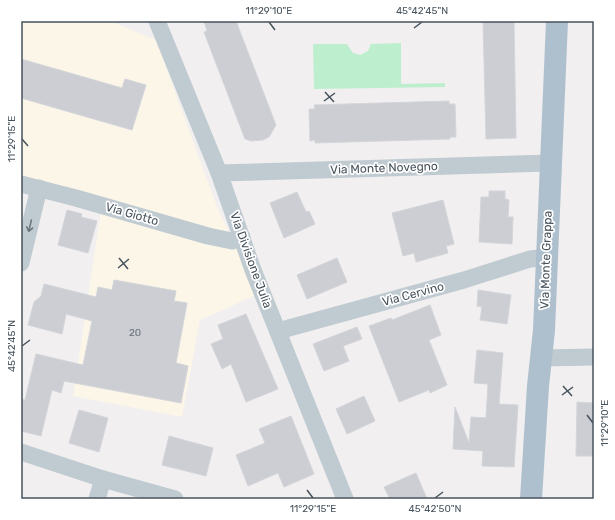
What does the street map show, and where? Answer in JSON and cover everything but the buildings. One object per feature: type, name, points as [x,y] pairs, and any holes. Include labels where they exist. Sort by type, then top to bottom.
[{"type":"main road","name":"Via Monte Grappa","points":[[530,499],[544,330],[557,21]]},
{"type":"street","name":"Via Divisione Julia","points":[[157,21],[219,173],[278,331],[345,499]]},
{"type":"street","name":"Via Monte Novegno","points":[[219,173],[550,163]]},
{"type":"street","name":"Via Giotto","points":[[21,184],[208,236],[232,241],[242,237]]},
{"type":"street","points":[[21,263],[39,188]]},
{"type":"street","name":"Via Cervino","points":[[278,331],[464,280],[530,259],[547,257]]},
{"type":"street","points":[[541,358],[594,357]]},
{"type":"street","points":[[21,452],[103,479],[175,499]]},
{"type":"street","points":[[98,499],[103,479]]},
{"type":"shaded area","points":[[21,21],[110,21],[156,40],[217,207],[258,294],[200,320],[182,417],[73,396],[101,211],[21,190]]},
{"type":"green space","points":[[401,43],[401,84],[445,83],[445,87],[314,89],[313,44],[347,44],[353,53],[360,55],[368,51],[371,44]]}]
